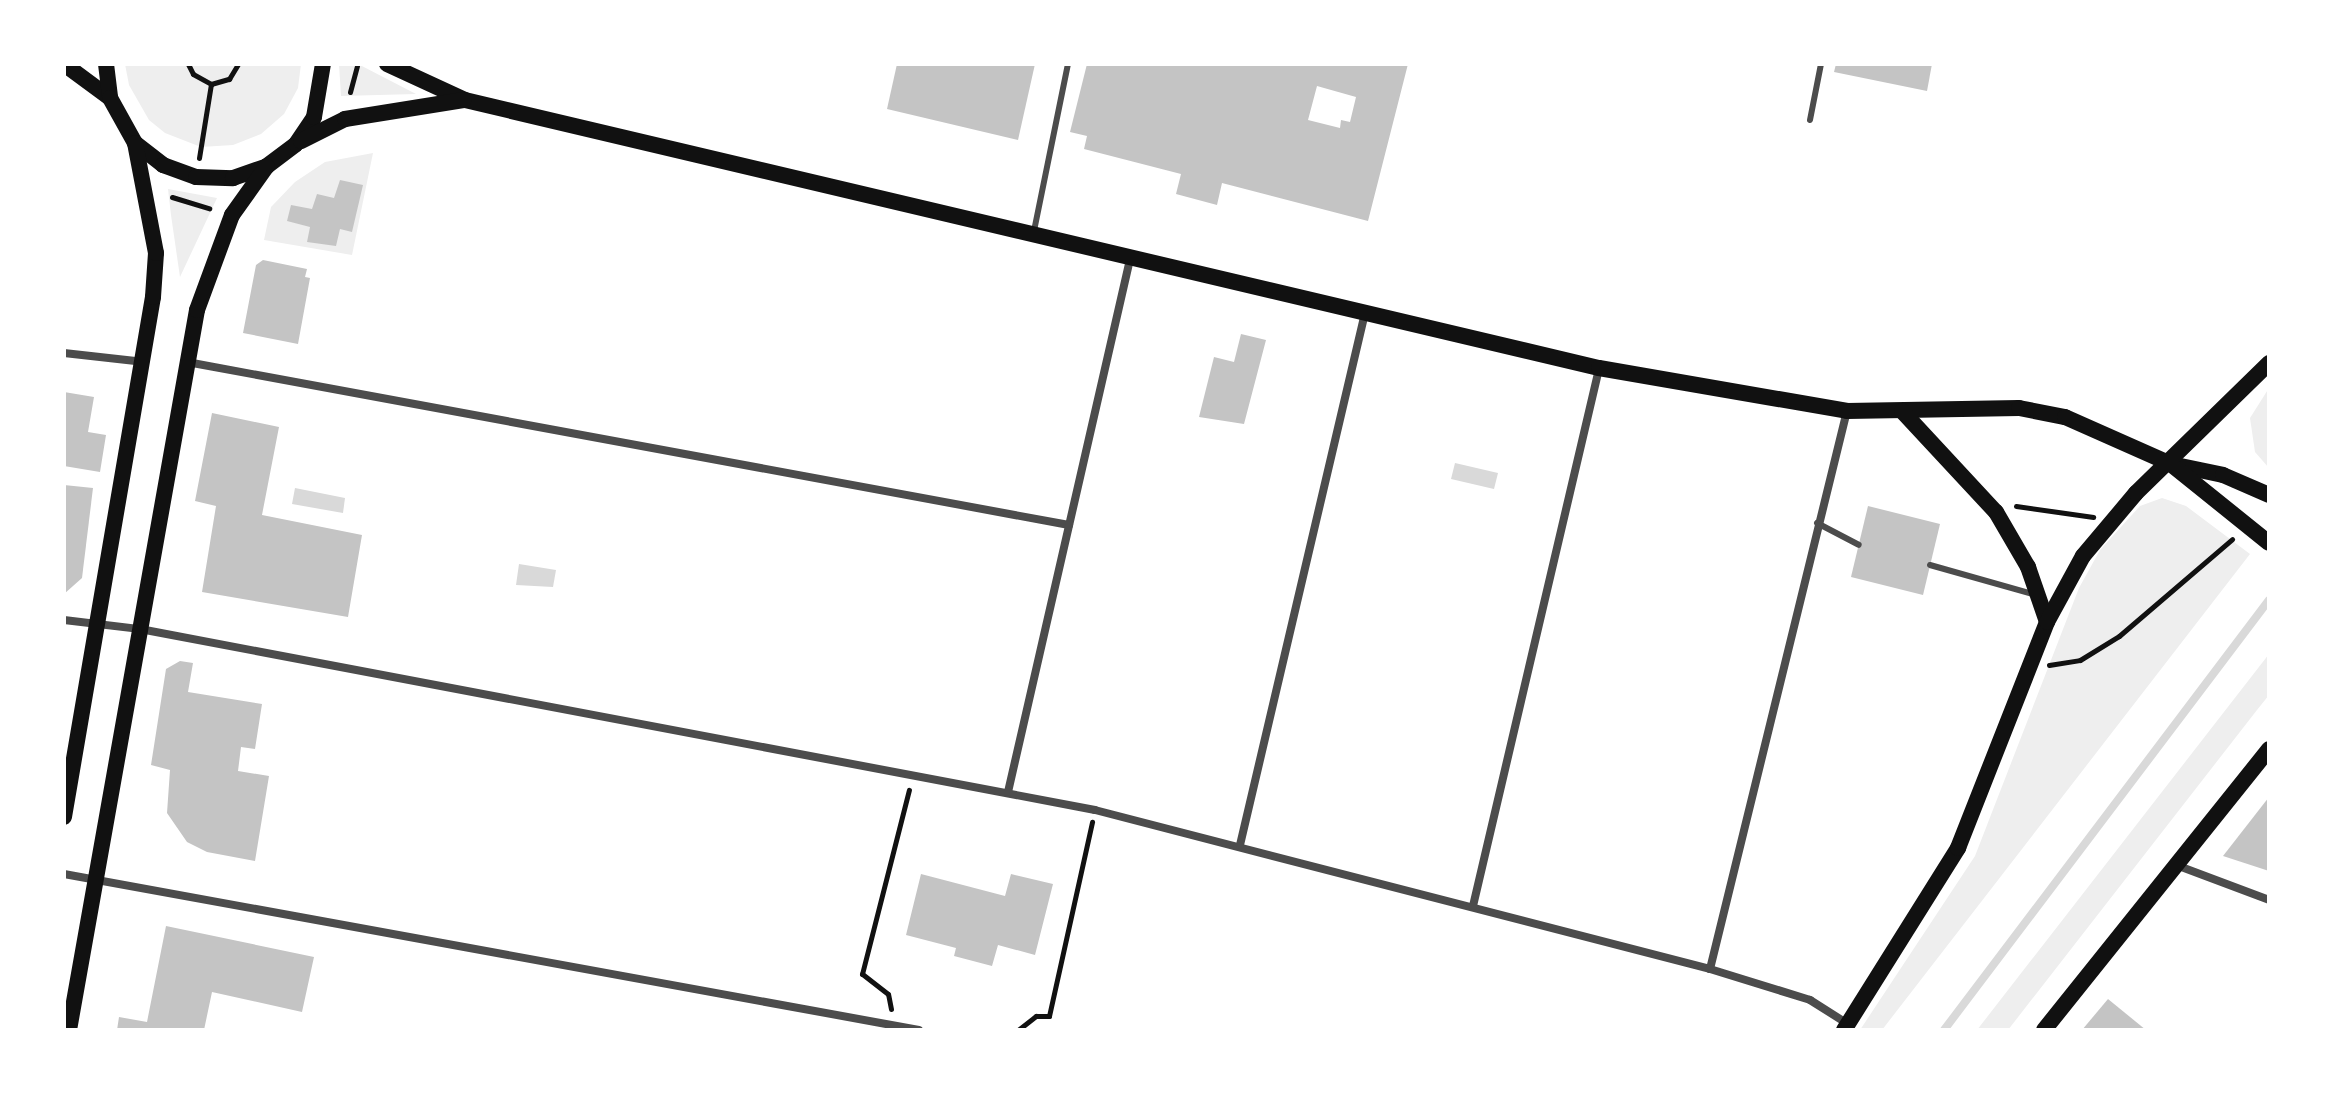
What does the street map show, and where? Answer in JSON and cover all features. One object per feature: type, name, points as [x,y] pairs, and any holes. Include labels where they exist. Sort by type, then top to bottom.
[{"type":"main road","points":[[64,64],[110,98]]},
{"type":"main road","points":[[64,817],[145,363],[156,253],[135,143],[110,98],[106,64]]},
{"type":"main road","points":[[296,144],[314,117],[323,64]]},
{"type":"main road","points":[[387,64],[465,100],[1132,254],[1599,368],[1847,411],[2019,408],[2065,417],[2171,464],[2223,475],[2269,495]]},
{"type":"main road","points":[[69,1030],[186,362],[197,310],[232,215],[267,166],[296,144],[345,119],[465,100]]},
{"type":"main road","points":[[135,143],[163,165],[196,177],[233,178],[267,166]]},
{"type":"main road","points":[[1846,1027],[1958,848],[2047,622],[2105,526],[2171,464],[2269,363]]},
{"type":"main road","points":[[1902,411],[1996,512],[2040,596],[2047,622]]},
{"type":"main road","points":[[2171,464],[2269,543]]},
{"type":"main road","points":[[2044,1030],[2269,749]]},
{"type":"street","points":[[1008,792],[1132,254]]},
{"type":"street","points":[[1240,845],[1366,311]]},
{"type":"street","points":[[64,353],[145,363]]},
{"type":"street","points":[[186,362],[1069,525]]},
{"type":"street","points":[[1473,906],[1599,368]]},
{"type":"street","points":[[1710,969],[1817,523],[1847,411]]},
{"type":"street","points":[[64,620],[140,629],[914,772],[1095,810],[1240,845],[1710,969],[1810,1000],[1846,1027]]},
{"type":"street","points":[[2175,865],[2269,900]]},
{"type":"street","points":[[64,874],[919,1030]]},
{"type":"lane","points":[[1034,231],[1068,64]]},
{"type":"lane","points":[[1810,120],[1821,64]]},
{"type":"lane","points":[[1817,523],[1859,545]]},
{"type":"lane","points":[[1930,565],[2040,596]]},
{"type":"path","points":[[188,64],[193,74],[211,84],[229,79],[238,64]]},
{"type":"path","points":[[350,92],[357,66]]},
{"type":"path","points":[[192,203],[211,84]]},
{"type":"path","points":[[172,197],[209,208]]},
{"type":"path","points":[[1996,512],[2010,506],[2071,510],[2090,514],[2105,526]]},
{"type":"path","points":[[2029,669],[2080,660],[2119,636],[2249,529]]},
{"type":"path","points":[[890,1024],[888,994],[862,974],[914,772]]},
{"type":"path","points":[[1018,1030],[1036,1016],[1049,1016],[1095,810]]},
{"type":"shaded area","points":[[125,64],[301,64],[298,88],[284,114],[261,134],[233,145],[201,147],[165,133],[149,120],[129,85]]},
{"type":"shaded area","points":[[339,64],[358,64],[416,94],[341,96]]},
{"type":"shaded area","points":[[373,153],[352,255],[264,240],[271,207],[295,182],[325,162]]},
{"type":"shaded area","points":[[168,189],[217,198],[180,277],[171,215]]},
{"type":"shaded area","points":[[2269,388],[2269,468],[2255,452],[2250,418]]},
{"type":"shaded area","points":[[1455,463],[1498,473],[1494,489],[1451,479]]},
{"type":"shaded area","points":[[295,488],[345,498],[343,513],[292,504]]},
{"type":"shaded area","points":[[2162,498],[2186,506],[2250,554],[1882,1030],[1860,1030],[1975,856],[2079,588],[2100,550],[2140,506]]},
{"type":"shaded area","points":[[519,564],[556,570],[553,587],[516,585]]},
{"type":"shaded area","points":[[2269,654],[2269,695],[2008,1030],[1977,1030]]},
{"type":"building","points":[[897,64],[1035,64],[1018,140],[887,109]]},
{"type":"building","points":[[1087,64],[1408,64],[1368,221],[1222,183],[1217,205],[1176,194],[1181,174],[1084,149],[1087,136],[1070,132]],"holes":[[[1317,86],[1356,97],[1350,122],[1341,120],[1340,128],[1308,120]]]},
{"type":"building","points":[[1836,64],[1932,64],[1927,91],[1834,72]]},
{"type":"building","points":[[340,180],[363,185],[352,232],[340,229],[336,246],[307,242],[310,227],[287,221],[291,205],[312,209],[317,194],[334,198]]},
{"type":"building","points":[[263,260],[307,269],[305,277],[310,278],[298,344],[243,333],[256,265]]},
{"type":"building","points":[[1241,334],[1266,340],[1244,424],[1199,417],[1214,357],[1234,362]]},
{"type":"building","points":[[64,392],[94,397],[88,432],[106,435],[100,472],[64,466]]},
{"type":"building","points":[[212,413],[279,427],[262,515],[362,535],[348,617],[202,592],[216,506],[195,501]]},
{"type":"building","points":[[64,485],[93,488],[82,578],[64,594]]},
{"type":"building","points":[[1868,506],[1940,524],[1923,595],[1851,577]]},
{"type":"building","points":[[180,661],[193,663],[188,692],[262,704],[255,749],[241,747],[238,771],[269,776],[255,861],[207,852],[187,842],[167,813],[170,770],[151,765],[166,669]]},
{"type":"building","points":[[2269,797],[2269,871],[2223,856]]},
{"type":"building","points":[[921,874],[1005,896],[1011,874],[1053,884],[1035,955],[998,945],[992,966],[954,956],[956,948],[906,935]]},
{"type":"building","points":[[166,926],[314,957],[302,1012],[212,992],[204,1030],[117,1030],[119,1017],[147,1022]]},
{"type":"building","points":[[2108,999],[2146,1030],[2082,1030]]},
{"type":"waterway","points":[[1944,1030],[2269,600]]}]
